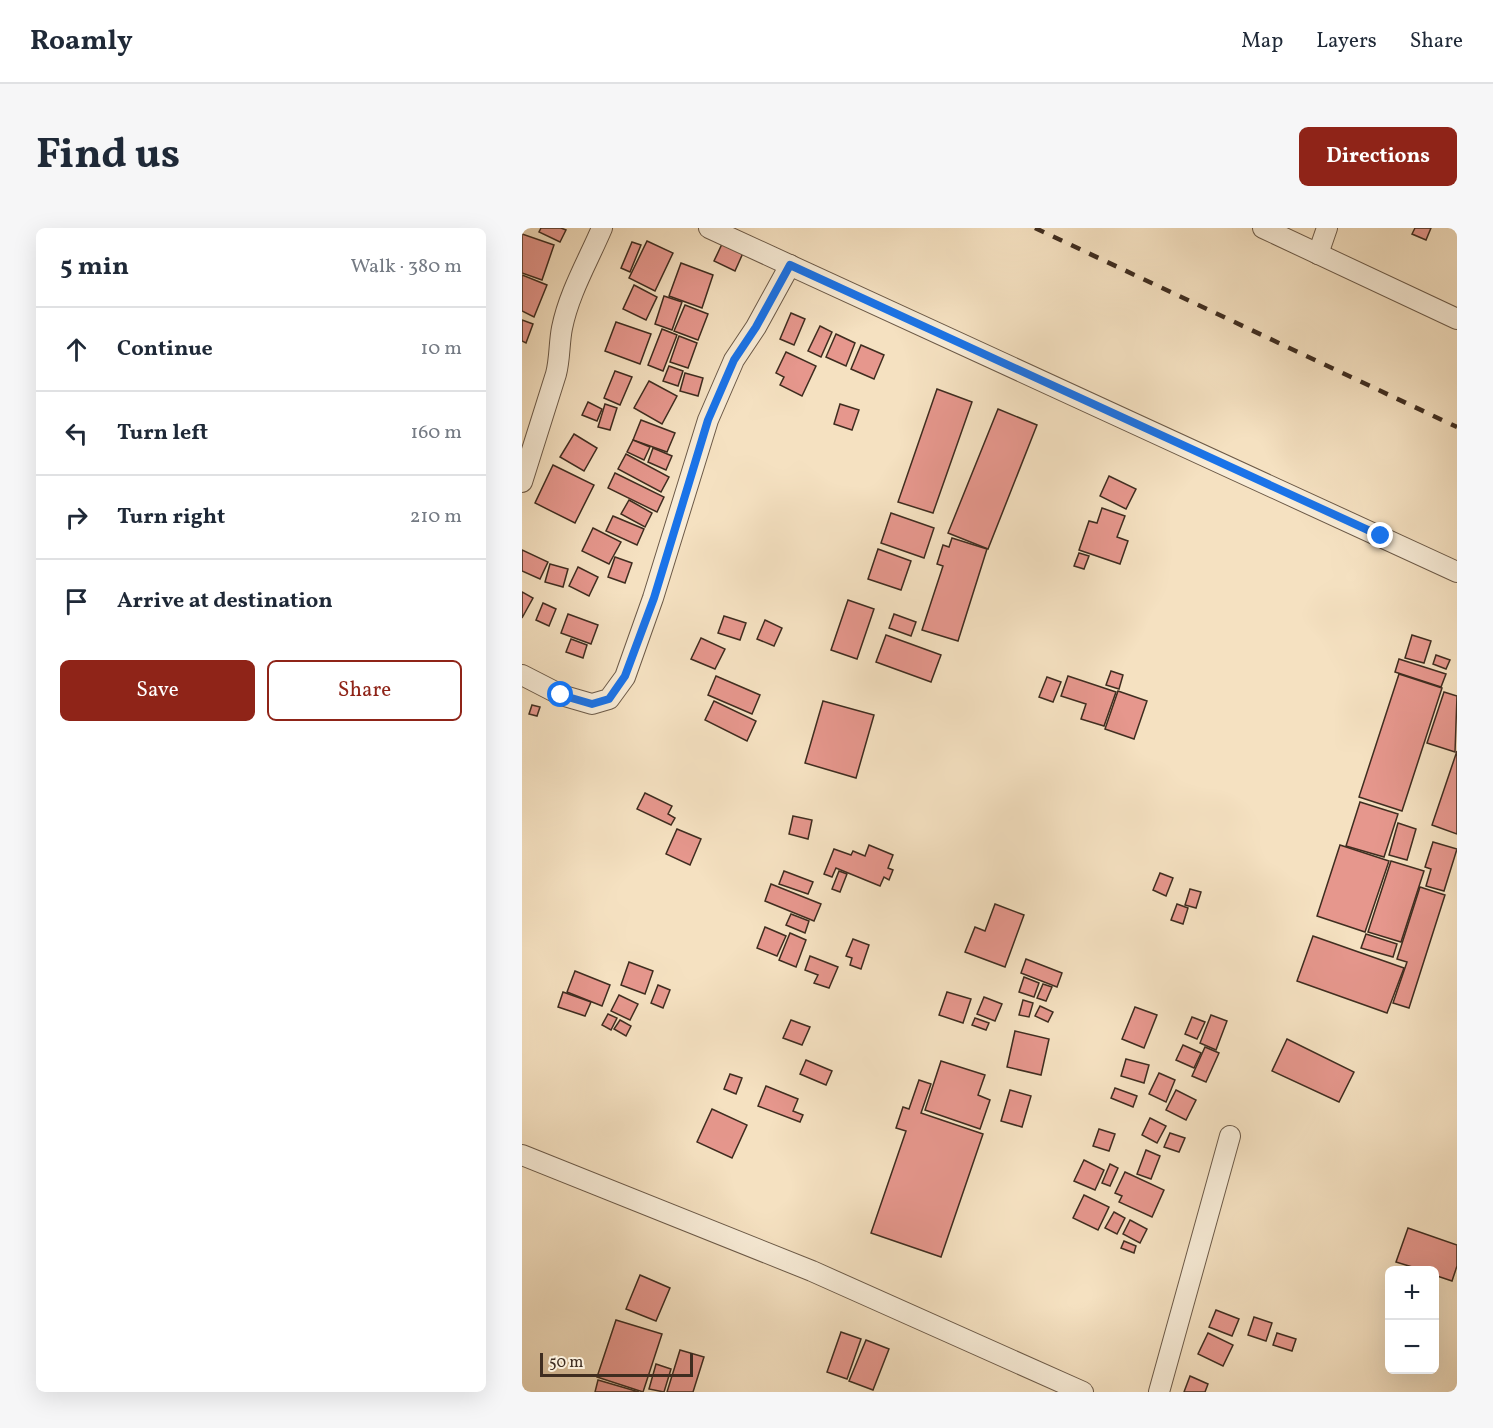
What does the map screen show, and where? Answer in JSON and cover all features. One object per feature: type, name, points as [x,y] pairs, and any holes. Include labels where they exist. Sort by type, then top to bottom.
[{"type":"street","points":[[522,482],[556,375],[562,329],[573,291],[602,228]]},
{"type":"street","points":[[709,228],[1457,572]]},
{"type":"street","points":[[1263,228],[1457,319]]},
{"type":"street","points":[[1318,254],[1327,228]]},
{"type":"street","points":[[522,675],[561,695],[592,704],[609,699],[625,676],[654,598],[708,420],[734,360],[756,327],[790,265]]},
{"type":"street","points":[[1159,1392],[1230,1136]]},
{"type":"street","points":[[522,1155],[812,1271],[1083,1392]]},
{"type":"building","points":[[541,228],[566,230],[560,242],[539,232]]},
{"type":"building","points":[[1415,228],[1431,228],[1426,240],[1412,234]]},
{"type":"building","points":[[522,234],[554,245],[542,280],[522,273]]},
{"type":"building","points":[[647,241],[673,253],[655,291],[629,278]]},
{"type":"building","points":[[632,242],[641,245],[630,272],[621,268]]},
{"type":"building","points":[[722,244],[743,253],[735,271],[714,261]]},
{"type":"building","points":[[681,263],[713,275],[702,308],[669,296]]},
{"type":"building","points":[[522,275],[547,285],[534,317],[522,311]]},
{"type":"building","points":[[634,285],[657,297],[646,320],[623,309]]},
{"type":"building","points":[[664,296],[682,302],[672,330],[655,324]]},
{"type":"building","points":[[685,305],[708,314],[698,340],[674,331]]},
{"type":"building","points":[[791,313],[805,319],[794,345],[780,339]]},
{"type":"building","points":[[522,320],[533,324],[526,343],[522,341]]},
{"type":"building","points":[[616,322],[651,334],[640,364],[605,351]]},
{"type":"building","points":[[820,326],[832,332],[821,357],[808,351]]},
{"type":"building","points":[[662,329],[677,335],[663,371],[648,365]]},
{"type":"building","points":[[836,334],[855,343],[846,366],[826,357]]},
{"type":"building","points":[[679,336],[697,343],[688,368],[670,362]]},
{"type":"building","points":[[861,345],[884,355],[874,379],[851,369]]},
{"type":"building","points":[[786,352],[816,366],[802,396],[780,385],[784,377],[776,373]]},
{"type":"building","points":[[669,366],[683,371],[678,386],[663,381]]},
{"type":"building","points":[[615,371],[632,377],[620,405],[604,398]]},
{"type":"building","points":[[685,373],[703,378],[698,396],[680,391]]},
{"type":"building","points":[[649,381],[677,396],[662,424],[634,408]]},
{"type":"building","points":[[937,389],[972,402],[933,513],[898,502]]},
{"type":"building","points":[[588,402],[602,409],[597,421],[582,415]]},
{"type":"building","points":[[605,404],[617,408],[610,430],[598,427]]},
{"type":"building","points":[[840,404],[859,410],[852,430],[834,424]]},
{"type":"building","points":[[998,409],[1037,425],[988,549],[948,533]]},
{"type":"building","points":[[641,420],[675,433],[667,452],[633,440]]},
{"type":"building","points":[[574,434],[597,448],[584,471],[560,457]]},
{"type":"building","points":[[633,440],[650,447],[644,460],[627,452]]},
{"type":"building","points":[[653,448],[672,456],[666,470],[648,462]]},
{"type":"building","points":[[626,454],[669,477],[661,492],[618,469]]},
{"type":"building","points":[[553,465],[594,485],[575,523],[535,503]]},
{"type":"building","points":[[615,473],[664,497],[657,512],[608,488]]},
{"type":"building","points":[[1109,476],[1136,489],[1126,509],[1100,496]]},
{"type":"building","points":[[629,500],[652,513],[645,527],[621,514]]},
{"type":"building","points":[[1102,508],[1125,516],[1117,537],[1128,541],[1120,564],[1079,550],[1089,521],[1097,523]]},
{"type":"building","points":[[891,513],[934,528],[924,558],[881,543]]},
{"type":"building","points":[[613,516],[644,529],[637,545],[606,531]]},
{"type":"building","points":[[593,528],[621,542],[609,564],[582,551]]},
{"type":"building","points":[[952,538],[987,549],[958,641],[922,630],[943,566],[937,564],[943,545],[949,547]]},
{"type":"building","points":[[878,549],[911,561],[901,590],[868,579]]},
{"type":"building","points":[[522,550],[548,562],[540,579],[522,571]]},
{"type":"building","points":[[1079,553],[1089,556],[1084,569],[1074,566]]},
{"type":"building","points":[[615,557],[632,563],[625,583],[608,577]]},
{"type":"building","points":[[550,564],[568,569],[563,587],[545,582]]},
{"type":"building","points":[[578,567],[598,577],[589,596],[569,586]]},
{"type":"building","points":[[522,592],[533,598],[522,618]]},
{"type":"building","points":[[848,600],[874,609],[857,659],[831,650]]},
{"type":"building","points":[[543,603],[556,609],[549,626],[536,620]]},
{"type":"building","points":[[568,614],[598,625],[591,644],[561,633]]},
{"type":"building","points":[[894,614],[916,622],[911,636],[889,628]]},
{"type":"building","points":[[724,616],[746,623],[740,640],[718,633]]},
{"type":"building","points":[[765,620],[782,628],[774,646],[757,639]]},
{"type":"building","points":[[886,635],[941,655],[931,682],[876,662]]},
{"type":"building","points":[[1412,635],[1431,641],[1424,663],[1405,658]]},
{"type":"building","points":[[701,638],[725,649],[715,669],[691,659]]},
{"type":"building","points":[[571,639],[587,645],[583,658],[566,652]]},
{"type":"building","points":[[1436,655],[1450,660],[1446,669],[1433,664]]},
{"type":"building","points":[[1399,659],[1446,674],[1441,687],[1395,672]]},
{"type":"building","points":[[1111,671],[1123,675],[1119,689],[1106,685]]},
{"type":"building","points":[[1399,674],[1442,688],[1402,811],[1359,797]]},
{"type":"building","points":[[716,676],[760,695],[752,714],[708,695]]},
{"type":"building","points":[[1068,676],[1116,692],[1104,726],[1081,719],[1086,704],[1061,696]]},
{"type":"building","points":[[1047,677],[1061,682],[1053,702],[1039,697]]},
{"type":"building","points":[[1118,691],[1147,701],[1134,739],[1105,729]]},
{"type":"building","points":[[1444,692],[1457,696],[1455,752],[1427,743]]},
{"type":"building","points":[[714,701],[756,721],[747,741],[705,720]]},
{"type":"building","points":[[823,701],[874,715],[856,778],[805,763]]},
{"type":"building","points":[[532,705],[540,707],[537,716],[529,714]]},
{"type":"building","points":[[1457,751],[1457,834],[1432,825]]},
{"type":"building","points":[[645,793],[672,806],[668,814],[675,818],[671,825],[637,809]]},
{"type":"building","points":[[1360,802],[1398,814],[1384,857],[1346,846]]},
{"type":"building","points":[[793,816],[812,820],[808,839],[789,834]]},
{"type":"building","points":[[1398,823],[1416,829],[1407,860],[1389,855]]},
{"type":"building","points":[[677,829],[701,839],[690,865],[666,854]]},
{"type":"building","points":[[1433,842],[1457,849],[1444,891],[1426,886],[1431,869],[1425,867]]},
{"type":"building","points":[[869,845],[893,855],[888,868],[893,870],[889,880],[884,877],[880,886],[836,868],[832,877],[824,874],[834,849],[851,855],[853,851],[865,856]]},
{"type":"building","points":[[1340,845],[1389,861],[1365,932],[1317,916]]},
{"type":"building","points":[[1391,861],[1424,871],[1401,942],[1368,932]]},
{"type":"building","points":[[784,871],[813,882],[808,894],[779,884]]},
{"type":"building","points":[[839,871],[847,874],[840,892],[832,889]]},
{"type":"building","points":[[1160,873],[1173,878],[1166,896],[1153,890]]},
{"type":"building","points":[[771,884],[821,904],[814,921],[765,901]]},
{"type":"building","points":[[1420,887],[1445,895],[1409,1008],[1393,1003],[1407,962],[1397,959]]},
{"type":"building","points":[[1190,889],[1201,892],[1196,908],[1185,905]]},
{"type":"building","points":[[995,904],[1024,915],[1005,967],[965,952],[975,927],[985,931]]},
{"type":"building","points":[[1177,904],[1188,908],[1183,924],[1171,920]]},
{"type":"building","points":[[791,914],[809,921],[805,933],[786,925]]},
{"type":"building","points":[[765,927],[786,936],[777,956],[757,948]]},
{"type":"building","points":[[790,933],[806,940],[796,967],[779,960]]},
{"type":"building","points":[[1366,934],[1397,944],[1393,957],[1361,948]]},
{"type":"building","points":[[1313,936],[1404,968],[1387,1013],[1297,981]]},
{"type":"building","points":[[853,939],[869,945],[861,969],[850,965],[852,958],[846,956]]},
{"type":"building","points":[[810,956],[838,967],[829,988],[814,983],[818,975],[805,970]]},
{"type":"building","points":[[1026,959],[1062,973],[1057,987],[1021,973]]},
{"type":"building","points":[[629,962],[653,971],[645,994],[621,985]]},
{"type":"building","points":[[575,971],[610,985],[602,1006],[567,992]]},
{"type":"building","points":[[1024,977],[1039,983],[1034,997],[1019,992]]},
{"type":"building","points":[[1043,984],[1052,987],[1046,1001],[1037,998]]},
{"type":"building","points":[[658,985],[670,990],[663,1008],[651,1003]]},
{"type":"building","points":[[563,992],[591,1002],[585,1016],[558,1007]]},
{"type":"building","points":[[947,992],[971,999],[963,1023],[939,1015]]},
{"type":"building","points":[[619,995],[638,1004],[630,1020],[611,1011]]},
{"type":"building","points":[[984,997],[1002,1004],[995,1021],[977,1014]]},
{"type":"building","points":[[1023,1000],[1033,1003],[1029,1017],[1019,1015]]},
{"type":"building","points":[[1040,1006],[1053,1012],[1048,1022],[1035,1016]]},
{"type":"building","points":[[1135,1007],[1157,1015],[1144,1048],[1122,1039]]},
{"type":"building","points":[[608,1014],[617,1018],[611,1030],[602,1025]]},
{"type":"building","points":[[1211,1015],[1227,1021],[1216,1050],[1200,1043]]},
{"type":"building","points":[[1192,1017],[1205,1022],[1197,1039],[1185,1034]]},
{"type":"building","points":[[975,1018],[989,1023],[986,1030],[972,1025]]},
{"type":"building","points":[[620,1020],[631,1026],[626,1036],[614,1029]]},
{"type":"building","points":[[791,1020],[810,1027],[802,1045],[783,1038]]},
{"type":"building","points":[[1015,1031],[1049,1039],[1041,1075],[1007,1067]]},
{"type":"building","points":[[1287,1039],[1354,1072],[1339,1102],[1272,1071]]},
{"type":"building","points":[[1183,1045],[1201,1053],[1194,1068],[1176,1060]]},
{"type":"building","points":[[1205,1047],[1219,1053],[1206,1082],[1192,1076]]},
{"type":"building","points":[[1126,1059],[1149,1065],[1144,1083],[1121,1076]]},
{"type":"building","points":[[806,1060],[832,1071],[826,1085],[800,1074]]},
{"type":"building","points":[[941,1061],[985,1075],[978,1095],[990,1100],[980,1129],[925,1110]]},
{"type":"building","points":[[1159,1073],[1175,1080],[1166,1102],[1149,1094]]},
{"type":"building","points":[[730,1074],[742,1078],[736,1094],[724,1089]]},
{"type":"building","points":[[919,1080],[931,1084],[921,1113],[983,1134],[941,1257],[871,1233],[906,1131],[896,1128],[903,1107],[909,1109]]},
{"type":"building","points":[[766,1086],[798,1099],[793,1111],[803,1115],[800,1122],[758,1106]]},
{"type":"building","points":[[1115,1088],[1137,1096],[1133,1107],[1111,1098]]},
{"type":"building","points":[[1010,1090],[1031,1096],[1022,1127],[1001,1121]]},
{"type":"building","points":[[1176,1090],[1196,1100],[1186,1120],[1166,1110]]},
{"type":"building","points":[[712,1109],[747,1125],[732,1158],[697,1142]]},
{"type":"building","points":[[1150,1118],[1166,1126],[1157,1143],[1142,1135]]},
{"type":"building","points":[[1099,1129],[1115,1134],[1109,1151],[1093,1146]]},
{"type":"building","points":[[1170,1133],[1185,1138],[1179,1152],[1164,1147]]},
{"type":"building","points":[[1146,1150],[1160,1156],[1151,1179],[1137,1174]]},
{"type":"building","points":[[1084,1160],[1104,1170],[1095,1190],[1074,1181]]},
{"type":"building","points":[[1110,1164],[1118,1168],[1110,1186],[1102,1183]]},
{"type":"building","points":[[1125,1172],[1164,1190],[1152,1217],[1119,1202],[1122,1196],[1115,1193]]},
{"type":"building","points":[[1084,1195],[1109,1207],[1098,1230],[1073,1218]]},
{"type":"building","points":[[1114,1212],[1125,1218],[1117,1234],[1105,1228]]},
{"type":"building","points":[[1130,1220],[1147,1229],[1140,1243],[1123,1234]]},
{"type":"building","points":[[1408,1228],[1457,1245],[1457,1266],[1452,1281],[1439,1277],[1439,1266],[1409,1266],[1396,1262]]},
{"type":"building","points":[[1124,1241],[1136,1246],[1134,1253],[1121,1248]]},
{"type":"building","points":[[640,1275],[670,1288],[656,1321],[626,1309]]},
{"type":"building","points":[[1216,1310],[1239,1319],[1232,1336],[1209,1327]]},
{"type":"building","points":[[1254,1317],[1272,1323],[1266,1341],[1248,1335]]},
{"type":"building","points":[[616,1320],[662,1334],[643,1392],[597,1377]]},
{"type":"building","points":[[841,1332],[861,1339],[847,1379],[827,1372]]},
{"type":"building","points":[[1208,1333],[1233,1345],[1223,1366],[1198,1354]]},
{"type":"building","points":[[1277,1333],[1296,1339],[1292,1351],[1273,1345]]},
{"type":"building","points":[[866,1340],[889,1349],[873,1390],[849,1381]]},
{"type":"building","points":[[680,1350],[704,1357],[693,1392],[667,1392]]},
{"type":"building","points":[[656,1364],[671,1369],[664,1392],[649,1389]]},
{"type":"building","points":[[1190,1376],[1208,1384],[1205,1392],[1184,1392]]},
{"type":"building","points":[[598,1380],[639,1392],[595,1392]]},
{"type":"railway","points":[[1035,228],[1457,427]]},
{"type":"route","points":[[561,695],[592,704],[609,699],[625,676],[654,598],[708,420],[734,360],[756,327],[790,265],[1381,536]]}]
